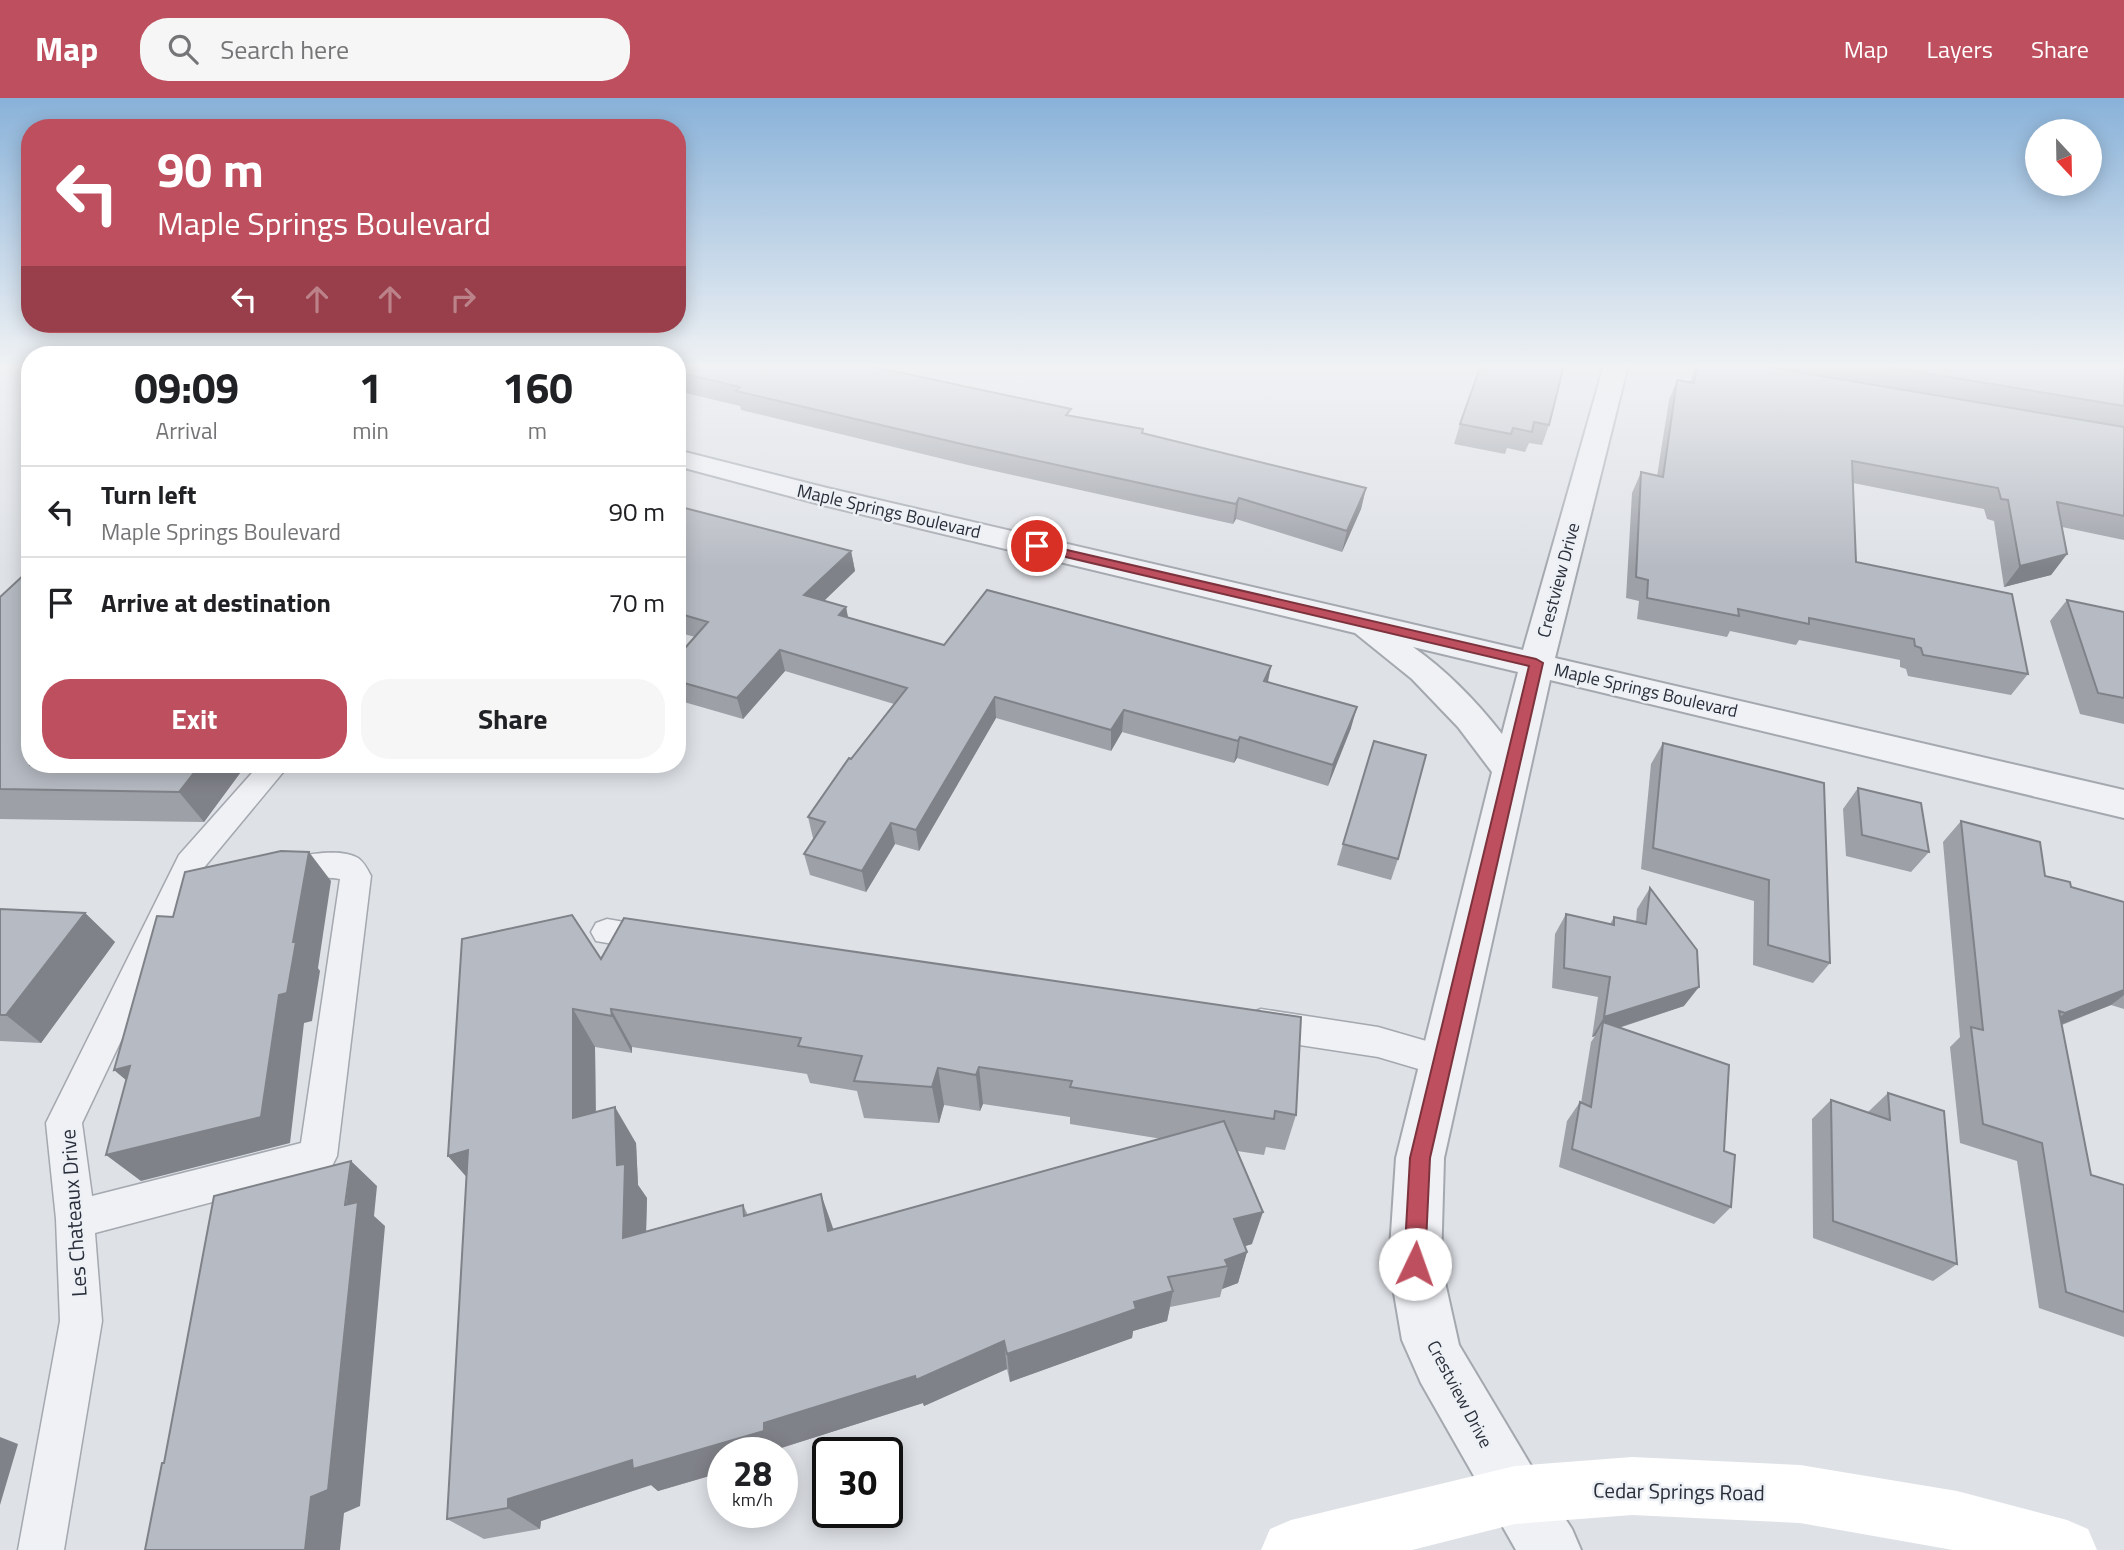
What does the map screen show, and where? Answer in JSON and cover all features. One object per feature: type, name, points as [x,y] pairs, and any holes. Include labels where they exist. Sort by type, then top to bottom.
[{"type":"main road","name":"Cedar Springs Road","points":[[1292,1550],[1515,1495],[1632,1486],[1800,1494],[1958,1521],[2067,1550]]},
{"type":"street","name":"Crestview Drive","points":[[1551,1550],[1515,1495],[1440,1364],[1429,1340],[1415,1264],[1420,1158],[1536,663],[1598,433]]},
{"type":"street","name":"Maple Springs Boulevard","points":[[686,460],[823,496],[2124,804]]},
{"type":"street","points":[[1357,622],[1424,671],[1470,718],[1511,770]]},
{"type":"lane","name":"Les Chateaux Drive","points":[[41,1550],[81,1321],[75,1219],[64,1123],[190,863],[268,773]]},
{"type":"lane","points":[[75,1219],[318,1156],[356,876],[346,866],[304,866],[253,878]]},
{"type":"lane","points":[[175,895],[214,886]]},
{"type":"lane","points":[[607,932],[677,941]]},
{"type":"lane","points":[[1230,1019],[1378,1042],[1442,1059]]},
{"type":"building","points":[[914,433],[1142,433],[1366,488],[1347,531],[1239,498],[1236,504]]},
{"type":"building","points":[[1669,433],[2124,433],[2124,516],[2057,502],[2067,554],[2020,566],[2008,500],[2001,499],[1998,488],[1852,461],[1856,562],[2012,594],[2028,674],[1923,655],[1921,648],[1915,646],[1914,639],[1809,618],[1809,624],[1738,609],[1739,616],[1647,598],[1648,580],[1636,577],[1641,472],[1663,477]]},
{"type":"building","points":[[686,508],[851,551],[804,595],[846,607],[839,615],[944,645],[987,590],[1271,666],[1264,681],[1357,707],[1333,765],[1240,737],[1238,741],[1124,710],[1111,730],[995,697],[916,830],[891,823],[862,871],[804,854],[825,822],[808,817],[849,758],[851,759],[907,688],[780,650],[737,698],[686,684],[686,647],[708,622],[686,616]]},
{"type":"building","points":[[21,578],[21,773],[194,773],[179,792],[0,789],[0,597]]},
{"type":"building","points":[[2067,600],[2124,612],[2124,698],[2098,693]]},
{"type":"building","points":[[1374,741],[1426,755],[1398,859],[1343,844]]},
{"type":"building","points":[[1663,743],[1824,783],[1830,963],[1768,945],[1769,880],[1653,848]]},
{"type":"building","points":[[1858,788],[1921,803],[1929,852],[1862,835]]},
{"type":"building","points":[[1961,821],[2040,842],[2045,876],[2070,882],[2071,887],[2124,902],[2124,990],[2065,1013],[2059,1011],[2091,1175],[2124,1185],[2124,1312],[2066,1292],[2042,1143],[1983,1124],[1971,1027],[1983,1030]]},
{"type":"building","points":[[281,851],[309,852],[287,993],[279,995],[261,1117],[106,1155],[130,1066],[114,1070],[157,916],[173,917],[185,872]]},
{"type":"building","points":[[1650,888],[1697,950],[1699,987],[1604,1017],[1610,977],[1564,968],[1566,914],[1614,925],[1614,917],[1646,924]]},
{"type":"building","points":[[0,909],[85,913],[6,1015],[0,1015]]},
{"type":"building","points":[[572,915],[601,959],[624,918],[1301,1017],[1296,1115],[1275,1111],[1274,1119],[1070,1087],[1072,1081],[979,1067],[976,1075],[938,1068],[932,1087],[854,1081],[862,1056],[798,1046],[801,1038],[611,1009],[612,1016],[573,1009],[573,1118],[615,1107],[617,1165],[625,1164],[623,1238],[743,1205],[744,1216],[821,1194],[828,1231],[1224,1121],[1263,1212],[1234,1219],[1247,1252],[1225,1260],[1228,1266],[1168,1277],[1173,1291],[1134,1302],[1136,1309],[1007,1354],[1004,1341],[916,1380],[915,1376],[764,1423],[764,1431],[743,1437],[707,1437],[707,1448],[633,1469],[632,1460],[508,1499],[508,1508],[447,1519],[468,1150],[448,1156],[462,939]]},
{"type":"building","points":[[1603,1022],[1729,1065],[1724,1151],[1735,1155],[1731,1207],[1572,1149],[1580,1102],[1591,1107]]},
{"type":"building","points":[[1888,1093],[1944,1111],[1957,1264],[1833,1221],[1831,1100],[1890,1120]]},
{"type":"building","points":[[351,1161],[345,1205],[358,1202],[328,1490],[311,1497],[305,1550],[145,1550],[214,1196]]},
{"type":"route","points":[[1037,546],[1536,663],[1420,1158],[1415,1264]]}]
